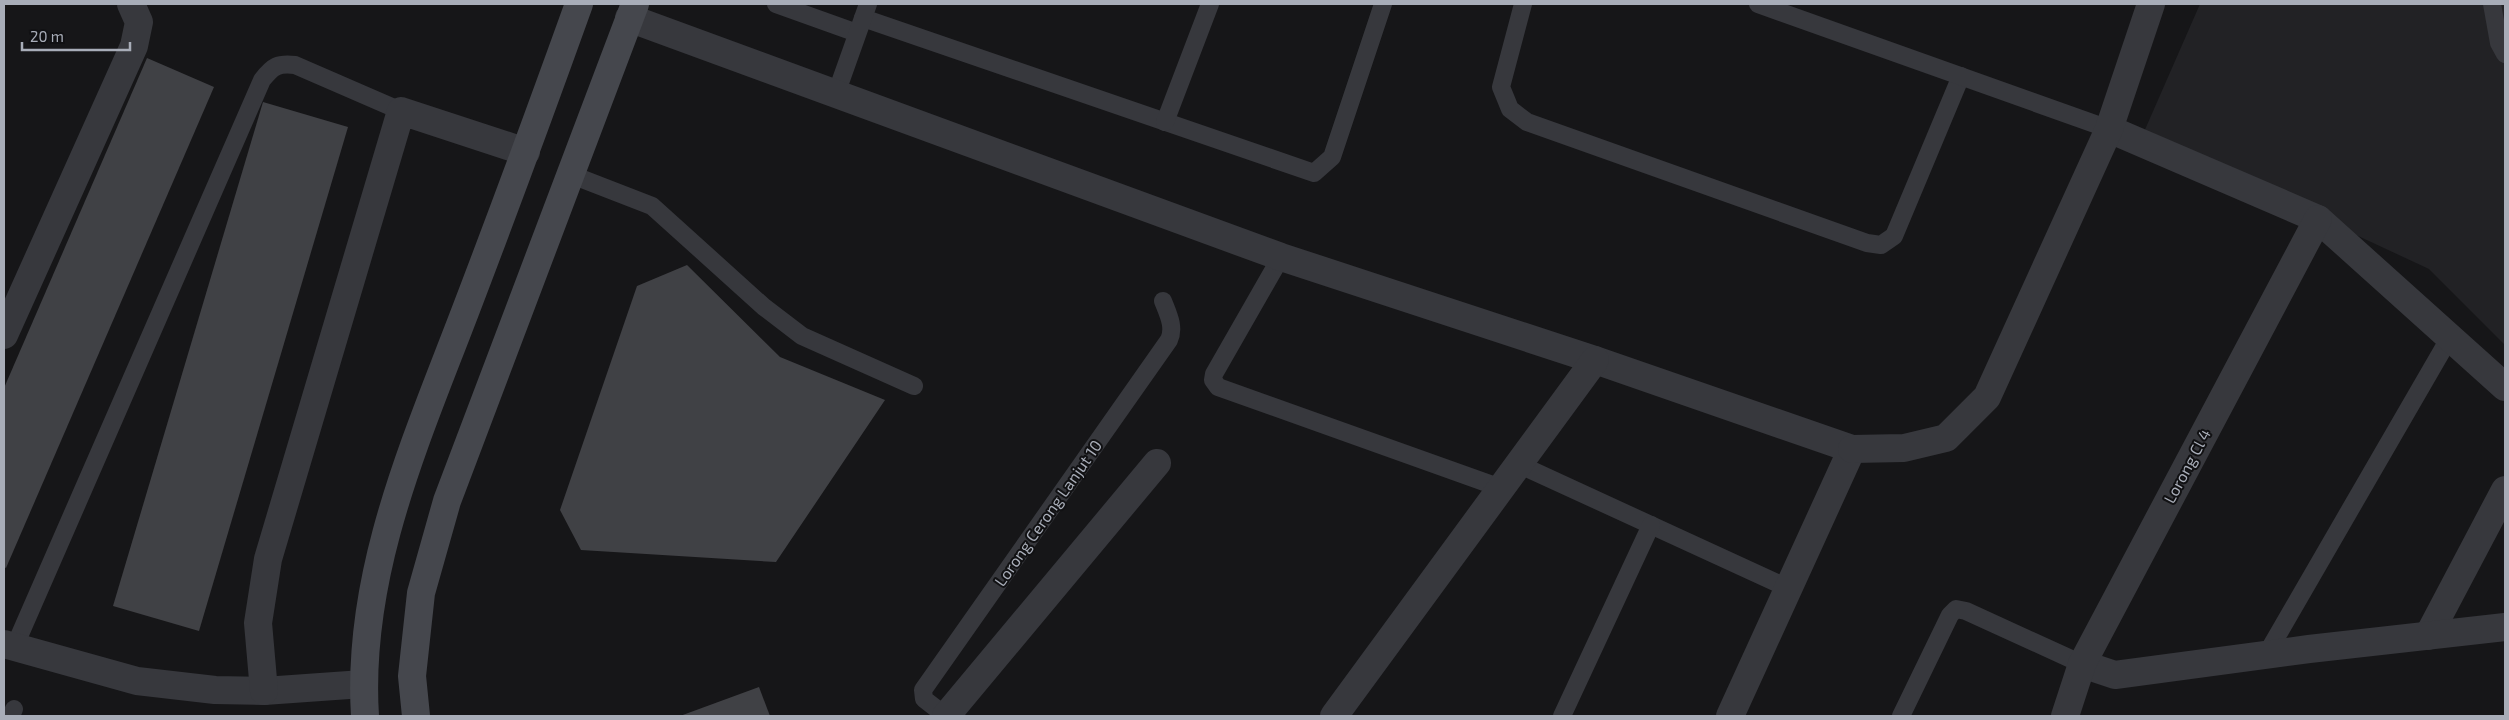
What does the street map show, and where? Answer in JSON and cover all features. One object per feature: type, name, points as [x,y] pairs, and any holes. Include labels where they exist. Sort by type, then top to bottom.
[{"type":"main road","points":[[365,716],[363,684],[367,620],[381,552],[399,485],[526,152],[580,4]]},
{"type":"main road","points":[[416,716],[412,676],[421,593],[447,501],[572,175],[632,11]]},
{"type":"street","points":[[4,335],[134,46],[139,22],[131,4]]},
{"type":"street","points":[[632,11],[836,94],[1281,257],[1595,360],[1852,449],[1904,448],[1946,438],[1987,397],[2109,128],[2150,4]]},
{"type":"street","points":[[264,691],[258,623],[268,559],[401,111],[526,152]]},
{"type":"street","points":[[2109,128],[2318,219],[2505,387]]},
{"type":"street","name":"Lorong Cl 4","points":[[2065,716],[2082,664],[2318,219]]},
{"type":"street","points":[[1334,716],[1595,360]]},
{"type":"street","points":[[1730,716],[1790,589],[1852,449]]},
{"type":"street","points":[[946,716],[1156,463]]},
{"type":"street","points":[[2428,636],[2505,490]]},
{"type":"street","points":[[2082,664],[2115,676],[2266,655],[2505,628]]},
{"type":"street","points":[[9,646],[137,681],[215,690],[264,691],[363,684]]},
{"type":"lane","points":[[776,4],[863,18],[1314,173],[1332,157],[1383,4]]},
{"type":"lane","points":[[1165,122],[1210,4]]},
{"type":"lane","points":[[1523,4],[1501,87],[1510,109],[1527,122],[1867,243],[1881,245],[1894,236],[1961,76]]},
{"type":"lane","points":[[1758,4],[2109,128]]},
{"type":"lane","points":[[2492,4],[2499,43],[2505,54]]},
{"type":"lane","points":[[836,94],[863,18]]},
{"type":"lane","points":[[9,646],[262,80],[271,69],[280,63],[295,65],[401,111]]},
{"type":"lane","points":[[572,175],[652,206],[764,307],[802,336],[914,386]]},
{"type":"lane","points":[[1281,257],[1214,374],[1213,380],[1218,387],[1501,488]]},
{"type":"lane","name":"Lorong Cerong Lanjut 10","points":[[946,716],[924,699],[923,690],[1170,340],[1172,333],[1170,321],[1163,301]]},
{"type":"lane","points":[[2266,655],[2450,337]]},
{"type":"lane","points":[[1518,464],[1790,589]]},
{"type":"lane","points":[[1562,716],[1651,525]]},
{"type":"lane","points":[[1901,716],[1950,615],[1956,609],[1966,611],[2082,664]]},
{"type":"shaded area","points":[[2200,4],[2505,4],[2505,345],[2429,269],[2326,221],[2140,141]]},
{"type":"building","points":[[147,58],[214,87],[6,568],[4,567],[4,388]]},
{"type":"building","points":[[263,102],[348,127],[199,631],[113,606]]},
{"type":"building","points":[[687,265],[780,357],[885,400],[776,562],[581,550],[560,510],[637,286]]},
{"type":"building","points":[[759,687],[770,716],[680,716]]}]
